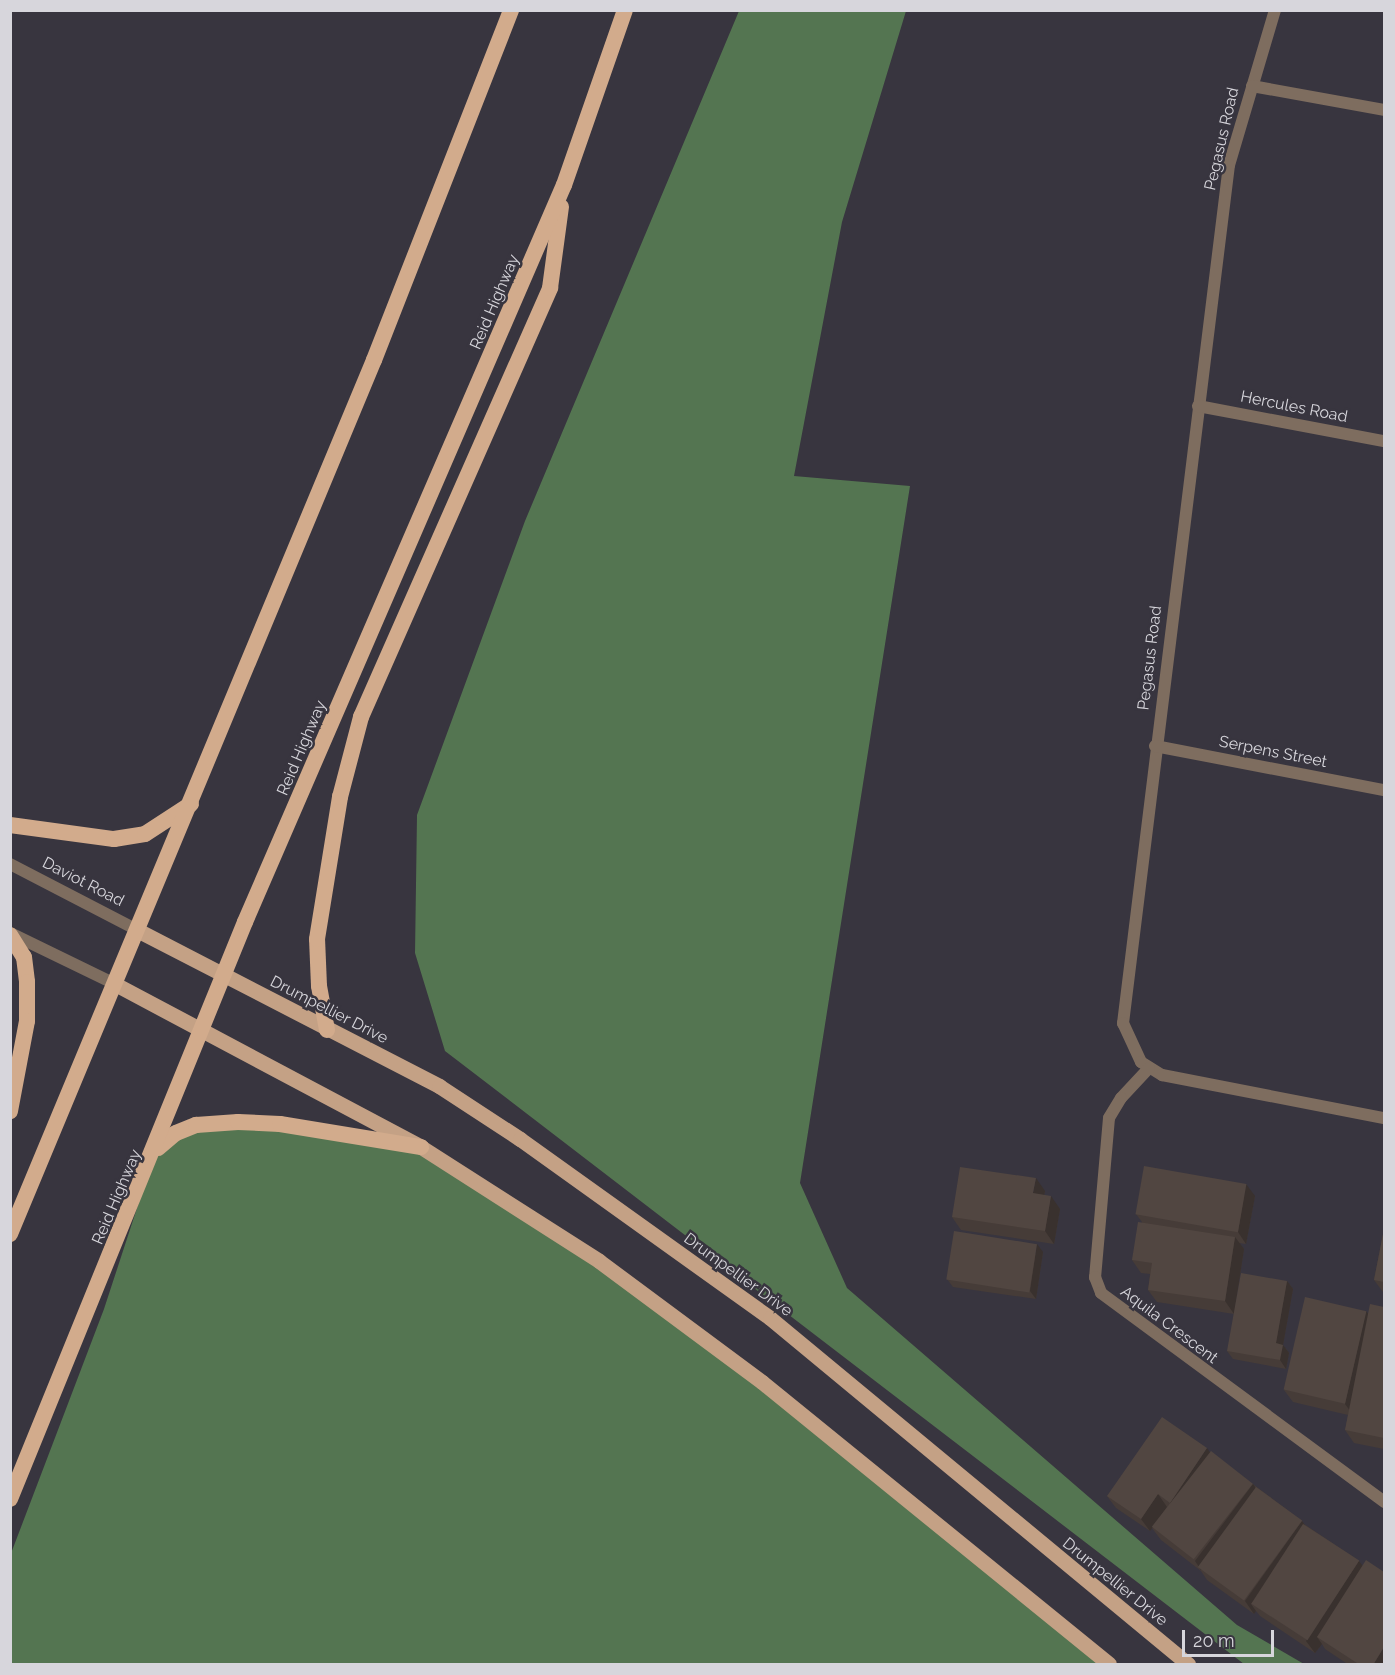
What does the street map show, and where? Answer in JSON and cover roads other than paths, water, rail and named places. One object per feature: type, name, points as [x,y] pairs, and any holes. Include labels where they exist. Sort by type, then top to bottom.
[{"type":"highway","points":[[10,1234],[139,931],[230,701],[374,360],[511,10]]},
{"type":"highway","name":"Reid Highway","points":[[10,1499],[156,1150],[224,975],[564,185],[625,10]]},
{"type":"highway","points":[[327,1030],[318,986],[317,939],[340,797],[361,717],[550,288],[564,185]]},
{"type":"highway","points":[[10,825],[114,838],[145,834],[190,804]]},
{"type":"highway","points":[[10,934],[24,957],[27,1002],[10,1111]]},
{"type":"highway","points":[[156,1150],[176,1133],[195,1125],[238,1122],[280,1124],[421,1148]]},
{"type":"main road","name":"Drumpellier Drive","points":[[139,931],[439,1086],[770,1318],[1188,1665]]},
{"type":"main road","points":[[115,984],[203,1028],[421,1148],[599,1261],[709,1340],[1109,1665]]},
{"type":"street","name":"Pegasus Road","points":[[1149,1068],[1131,1046],[1123,1023],[1124,1000],[1229,165],[1275,10]]},
{"type":"street","points":[[1252,86],[1384,110]]},
{"type":"street","name":"Hercules Road","points":[[1198,406],[1384,441]]},
{"type":"street","name":"Serpens Street","points":[[1155,746],[1384,790]]},
{"type":"street","name":"Daviot Road","points":[[10,864],[139,931]]},
{"type":"street","points":[[10,934],[115,984]]},
{"type":"street","points":[[1149,1068],[1162,1075],[1384,1118]]},
{"type":"street","name":"Aquila Crescent","points":[[1149,1068],[1121,1098],[1109,1118],[1095,1277],[1101,1293],[1384,1502]]}]
